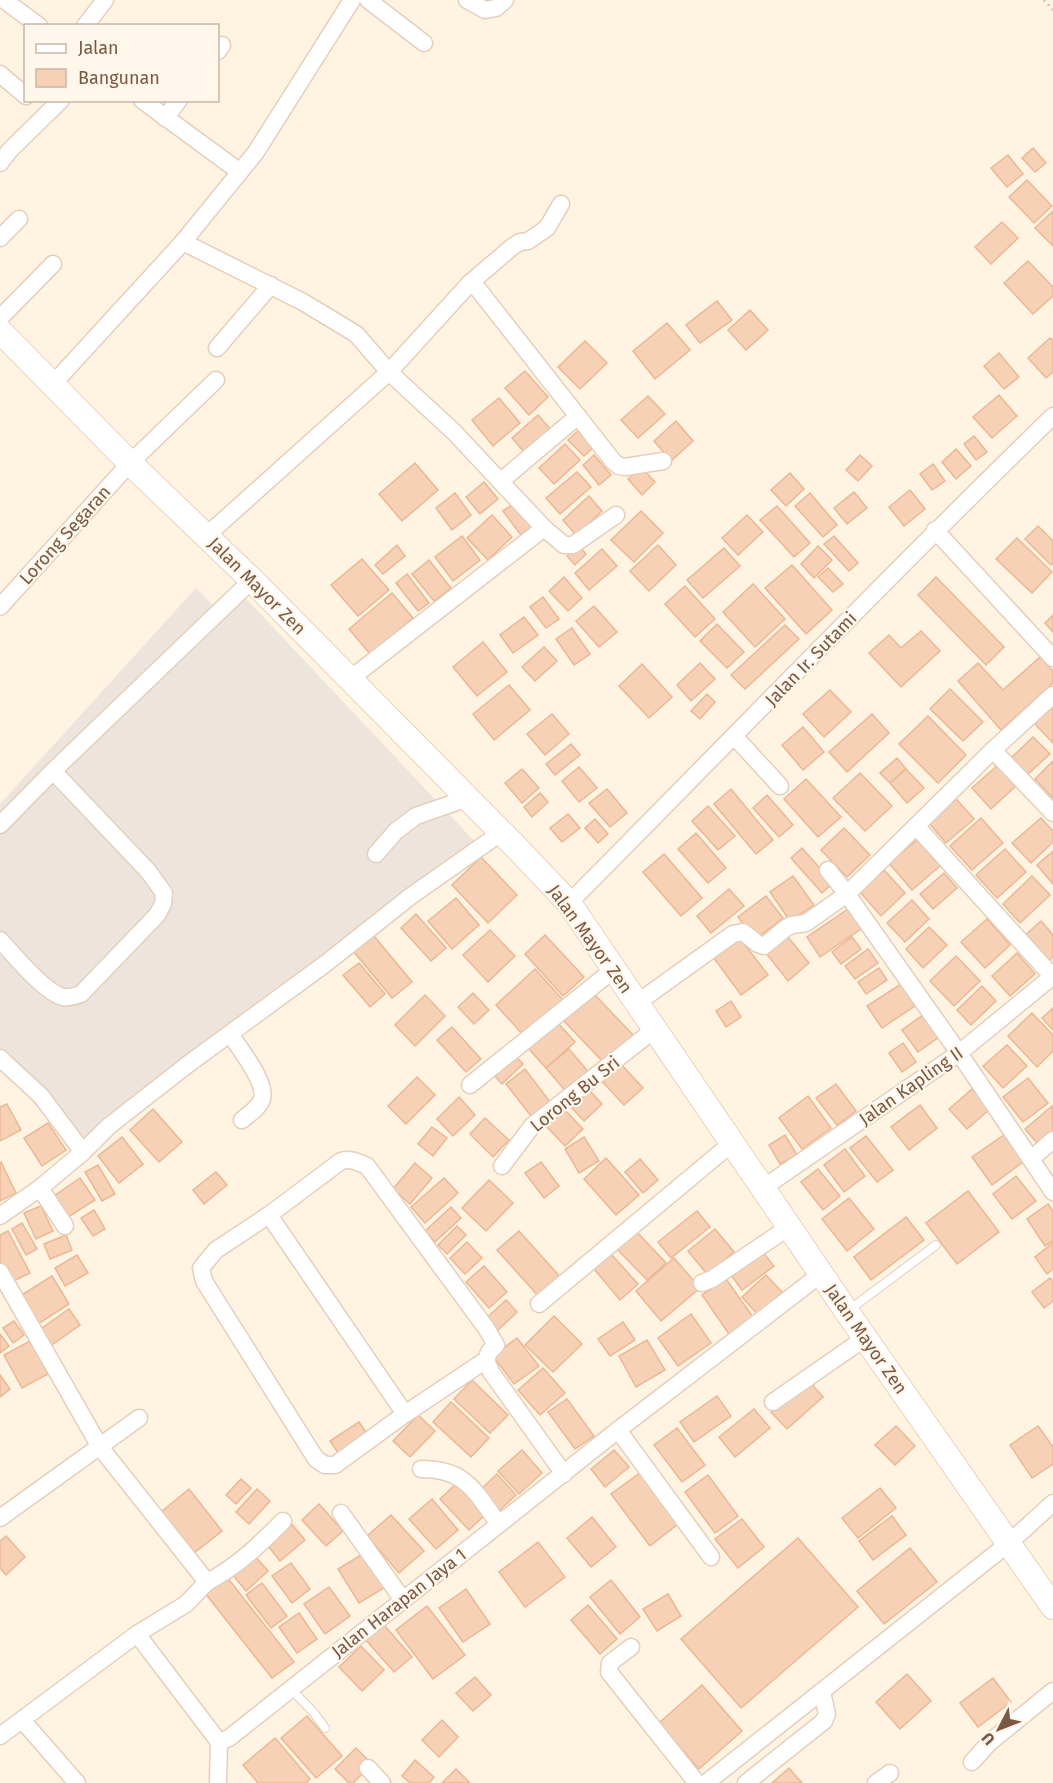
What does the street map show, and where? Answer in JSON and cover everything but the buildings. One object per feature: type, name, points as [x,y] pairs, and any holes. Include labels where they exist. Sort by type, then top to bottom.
[{"type":"street","points":[[4,0],[36,24]]},
{"type":"street","points":[[87,24],[105,0]]},
{"type":"street","points":[[53,384],[183,242],[256,152],[352,0]]},
{"type":"street","points":[[369,0],[424,43]]},
{"type":"street","points":[[467,0],[485,10],[496,8],[505,0]]},
{"type":"street","points":[[0,74],[24,94]]},
{"type":"street","points":[[33,102],[46,114]]},
{"type":"street","points":[[0,163],[10,150],[60,102]]},
{"type":"street","points":[[145,102],[240,172]]},
{"type":"street","points":[[165,118],[177,102]]},
{"type":"street","points":[[206,536],[389,372],[470,283],[512,247],[520,242],[528,241],[547,228],[561,204]]},
{"type":"street","points":[[0,238],[18,219]]},
{"type":"street","points":[[183,242],[303,302],[356,334],[389,372],[454,432],[544,528],[564,545],[573,545],[616,515]]},
{"type":"street","points":[[0,318],[53,264]]},
{"type":"street","points":[[470,283],[478,289],[613,461],[625,467],[663,461]]},
{"type":"street","points":[[217,348],[271,285]]},
{"type":"street","name":"Jalan Mayor Zen","points":[[0,331],[130,463],[252,580],[502,832],[569,903],[847,1312],[1053,1606]]},
{"type":"street","name":"Lorong Segaran","points":[[2,602],[130,463],[216,380]]},
{"type":"street","points":[[501,482],[579,416]]},
{"type":"street","name":"Jalan Ir. Sutami","points":[[569,903],[935,531],[1053,416]]},
{"type":"street","points":[[350,679],[544,528]]},
{"type":"street","points":[[935,531],[1053,658]]},
{"type":"street","points":[[0,825],[252,580]]},
{"type":"street","points":[[637,1003],[733,934],[743,932],[764,946],[786,928],[806,923],[847,894],[993,750],[1053,695]]},
{"type":"street","points":[[735,736],[780,786]]},
{"type":"street","points":[[993,750],[1053,813]]},
{"type":"street","points":[[0,940],[32,975],[60,996],[70,998],[81,994],[157,915],[163,904],[164,893],[147,871],[53,771]]},
{"type":"street","points":[[376,854],[396,831],[416,816],[468,798]]},
{"type":"street","points":[[916,825],[1053,976]]},
{"type":"street","points":[[0,1216],[40,1188],[118,1119],[325,964],[411,896],[502,832]]},
{"type":"street","points":[[828,870],[959,1053],[1053,1192]]},
{"type":"street","points":[[470,1085],[614,970]]},
{"type":"street","name":"Jalan Kapling II","points":[[763,1188],[959,1053],[1053,976]]},
{"type":"street","name":"Lorong Bu Sri","points":[[502,1166],[532,1126],[655,1029]]},
{"type":"street","points":[[230,1034],[262,1087],[262,1098],[258,1106],[242,1120]]},
{"type":"street","points":[[0,1058],[41,1096],[83,1152]]},
{"type":"street","points":[[1031,1159],[1053,1140]]},
{"type":"street","points":[[539,1305],[732,1143]]},
{"type":"street","points":[[346,1159],[367,1166],[486,1328],[496,1345],[489,1352],[486,1360],[405,1414],[335,1465],[325,1465],[316,1459],[204,1281],[201,1268],[216,1250],[269,1215],[340,1161],[346,1159]]},
{"type":"street","points":[[40,1188],[65,1226]]},
{"type":"street","points":[[269,1215],[405,1414]]},
{"type":"street","points":[[702,1283],[712,1279],[789,1227]]},
{"type":"street","points":[[0,1272],[100,1448],[207,1582]]},
{"type":"street","name":"Jalan Harapan Jaya 1","points":[[219,1742],[229,1738],[618,1430],[821,1274]]},
{"type":"street","points":[[773,1402],[865,1338]]},
{"type":"street","points":[[486,1360],[491,1372],[564,1474]]},
{"type":"street","points":[[0,1518],[139,1418]]},
{"type":"street","points":[[618,1430],[711,1557]]},
{"type":"street","points":[[421,1468],[448,1471],[462,1478],[470,1484],[499,1524]]},
{"type":"street","points":[[706,1783],[1009,1543],[1053,1503]]},
{"type":"street","points":[[341,1513],[403,1600]]},
{"type":"street","points":[[0,1736],[137,1634],[186,1604],[207,1582],[247,1555],[283,1521]]},
{"type":"street","points":[[137,1634],[219,1742],[218,1783]]},
{"type":"street","points":[[631,1647],[610,1663],[609,1672],[697,1783]]},
{"type":"street","points":[[972,1762],[990,1742],[1053,1691]]},
{"type":"street","points":[[746,1783],[824,1721],[827,1714],[822,1692]]},
{"type":"street","points":[[22,1720],[77,1783]]},
{"type":"street","points":[[368,1768],[382,1783]]},
{"type":"street","points":[[876,1783],[890,1773]]},
{"type":"lane","points":[[847,1312],[936,1245]]},
{"type":"lane","points":[[291,1689],[326,1728]]},
{"type":"path","points":[[1044,0],[1053,10]]},
{"type":"shaded area","points":[[196,588],[216,608],[236,588],[480,847],[81,1142],[0,1056],[0,804]]}]
